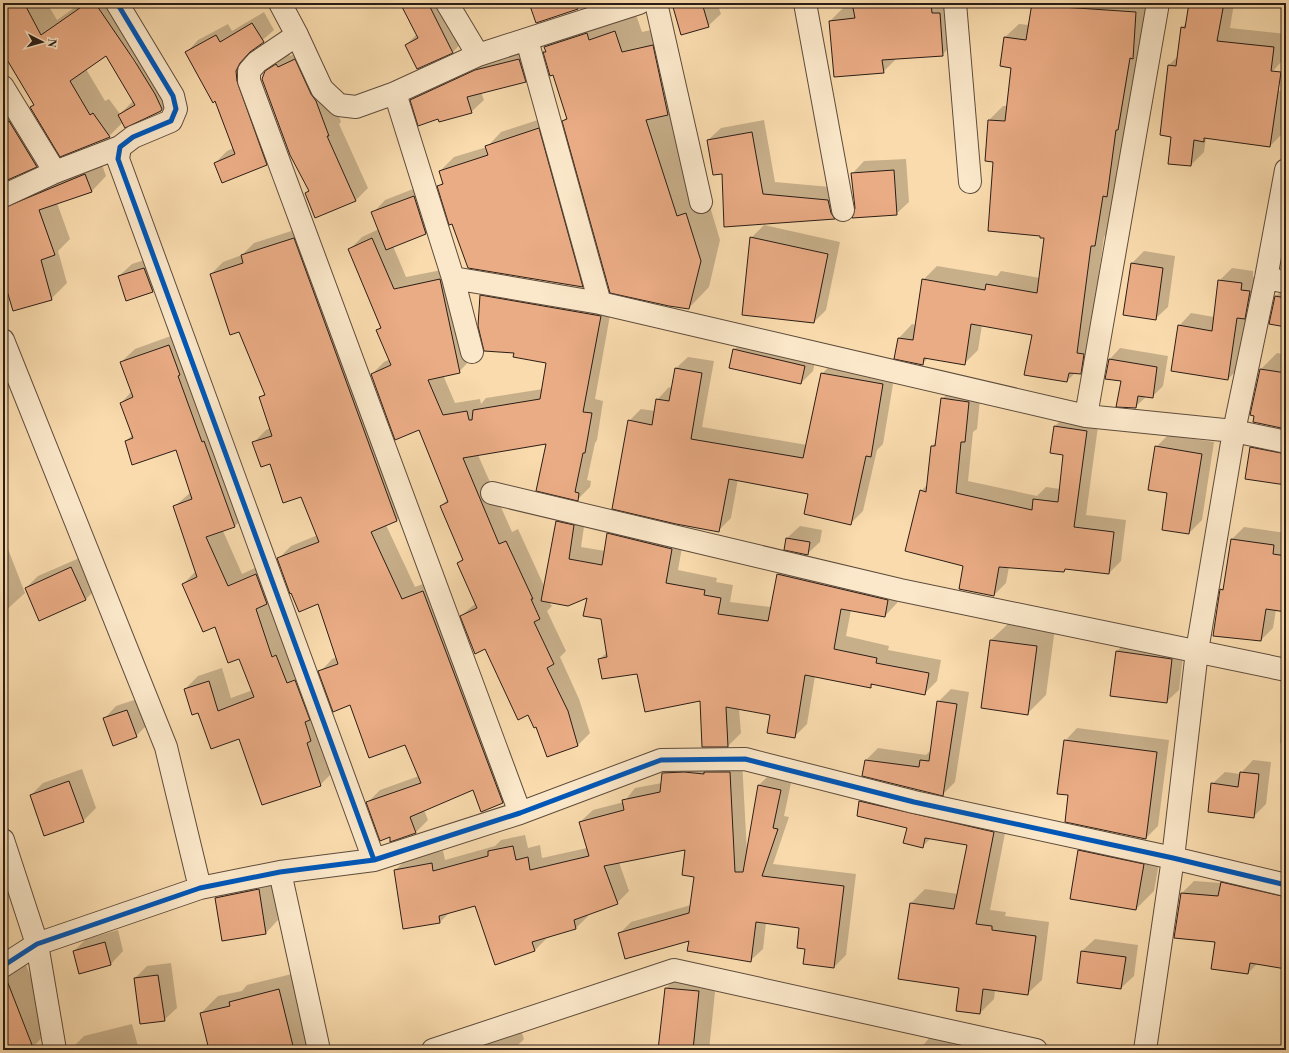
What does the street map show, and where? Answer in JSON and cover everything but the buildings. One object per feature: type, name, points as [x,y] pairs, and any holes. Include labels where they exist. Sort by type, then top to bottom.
[{"type":"street","points":[[3,196],[54,172],[120,147],[133,137],[171,121],[176,109],[173,96],[117,3]]},
{"type":"street","points":[[280,3],[297,35],[322,89],[339,105],[356,107],[395,93],[478,55],[526,40],[591,10],[639,3]]},
{"type":"street","points":[[447,3],[478,55]]},
{"type":"street","points":[[656,3],[701,202]]},
{"type":"street","points":[[805,3],[843,210]]},
{"type":"street","points":[[955,3],[970,182]]},
{"type":"street","points":[[1086,416],[1158,3]]},
{"type":"street","points":[[297,35],[257,62],[249,71],[249,81],[520,813]]},
{"type":"street","points":[[526,40],[600,302]]},
{"type":"street","points":[[3,87],[54,172]]},
{"type":"street","points":[[395,93],[453,278],[472,352]]},
{"type":"street","points":[[120,147],[118,159],[374,860]]},
{"type":"street","points":[[1145,1050],[1173,858],[1197,651],[1234,431],[1276,280],[1286,170]]},
{"type":"street","points":[[453,278],[600,302],[1086,416],[1234,431],[1286,442]]},
{"type":"street","points":[[3,340],[166,747],[200,888]]},
{"type":"street","points":[[492,493],[900,590],[1286,670]]},
{"type":"street","points":[[3,966],[37,944],[200,888],[280,872],[374,860],[520,813],[661,760],[745,759],[914,802],[1173,858],[1286,885]]},
{"type":"street","points":[[3,840],[37,944],[55,1050]]},
{"type":"street","points":[[280,872],[319,1050]]},
{"type":"street","points":[[433,1050],[674,970],[1036,1050]]},
{"type":"cycle path","points":[[117,3],[173,96],[176,109],[171,121],[133,137],[120,147],[118,159],[374,860]]},
{"type":"cycle path","points":[[3,966],[37,944],[200,888],[280,872],[374,860],[520,813],[661,760],[745,759],[914,802],[1173,858],[1286,885]]}]
